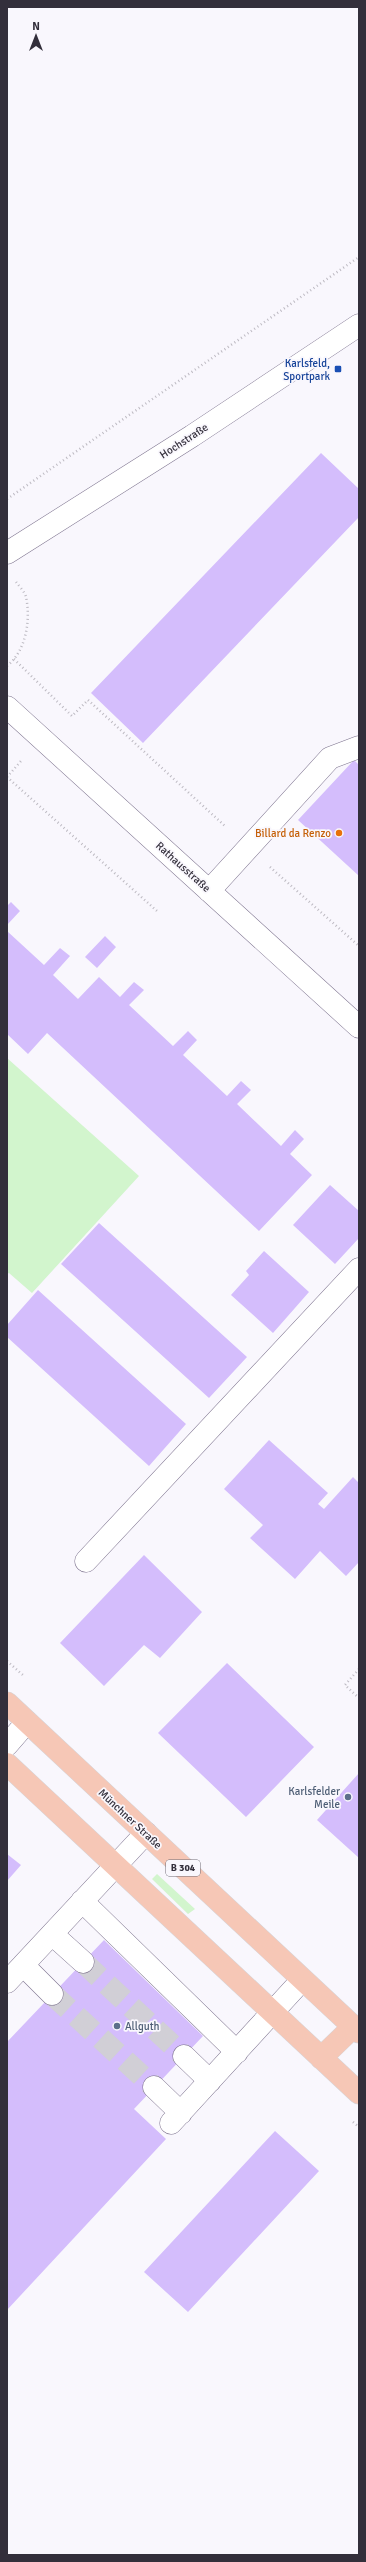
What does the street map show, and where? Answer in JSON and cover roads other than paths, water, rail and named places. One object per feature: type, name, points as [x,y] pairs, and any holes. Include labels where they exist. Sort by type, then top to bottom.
[{"type":"main road","name":"Münchner Straße","points":[[7,1703],[356,2030]]},
{"type":"main road","points":[[7,1764],[359,2093]]},
{"type":"main road","points":[[321,2058],[356,2030]]},
{"type":"street","name":"Hochstraße","points":[[7,553],[192,436],[359,325]]},
{"type":"street","name":"Rathausstraße","points":[[7,707],[359,1027]]},
{"type":"street","points":[[209,891],[330,758],[359,746]]},
{"type":"street","points":[[86,1561],[359,1269]]},
{"type":"street","points":[[7,1745],[27,1722]]},
{"type":"street","points":[[7,1982],[146,1833]]},
{"type":"street","points":[[82,1901],[237,2052]]},
{"type":"street","points":[[52,1934],[83,1962]]},
{"type":"street","points":[[23,1965],[52,1994]]},
{"type":"street","points":[[154,2088],[176,2118],[273,2014],[302,1980]]},
{"type":"street","points":[[184,2056],[210,2081]]},
{"type":"tunnel","points":[[83,1962],[184,2056]]},
{"type":"tunnel","points":[[52,1994],[154,2087]]},
{"type":"place","name":"Karlsfeld, Sportpark","points":[[338,369]]},
{"type":"place","name":"Billard da Renzo","points":[[339,833]]},
{"type":"place","name":"Karlsfelder Meile","points":[[348,1797]]},
{"type":"place","name":"Allguth","points":[[117,2026]]}]
